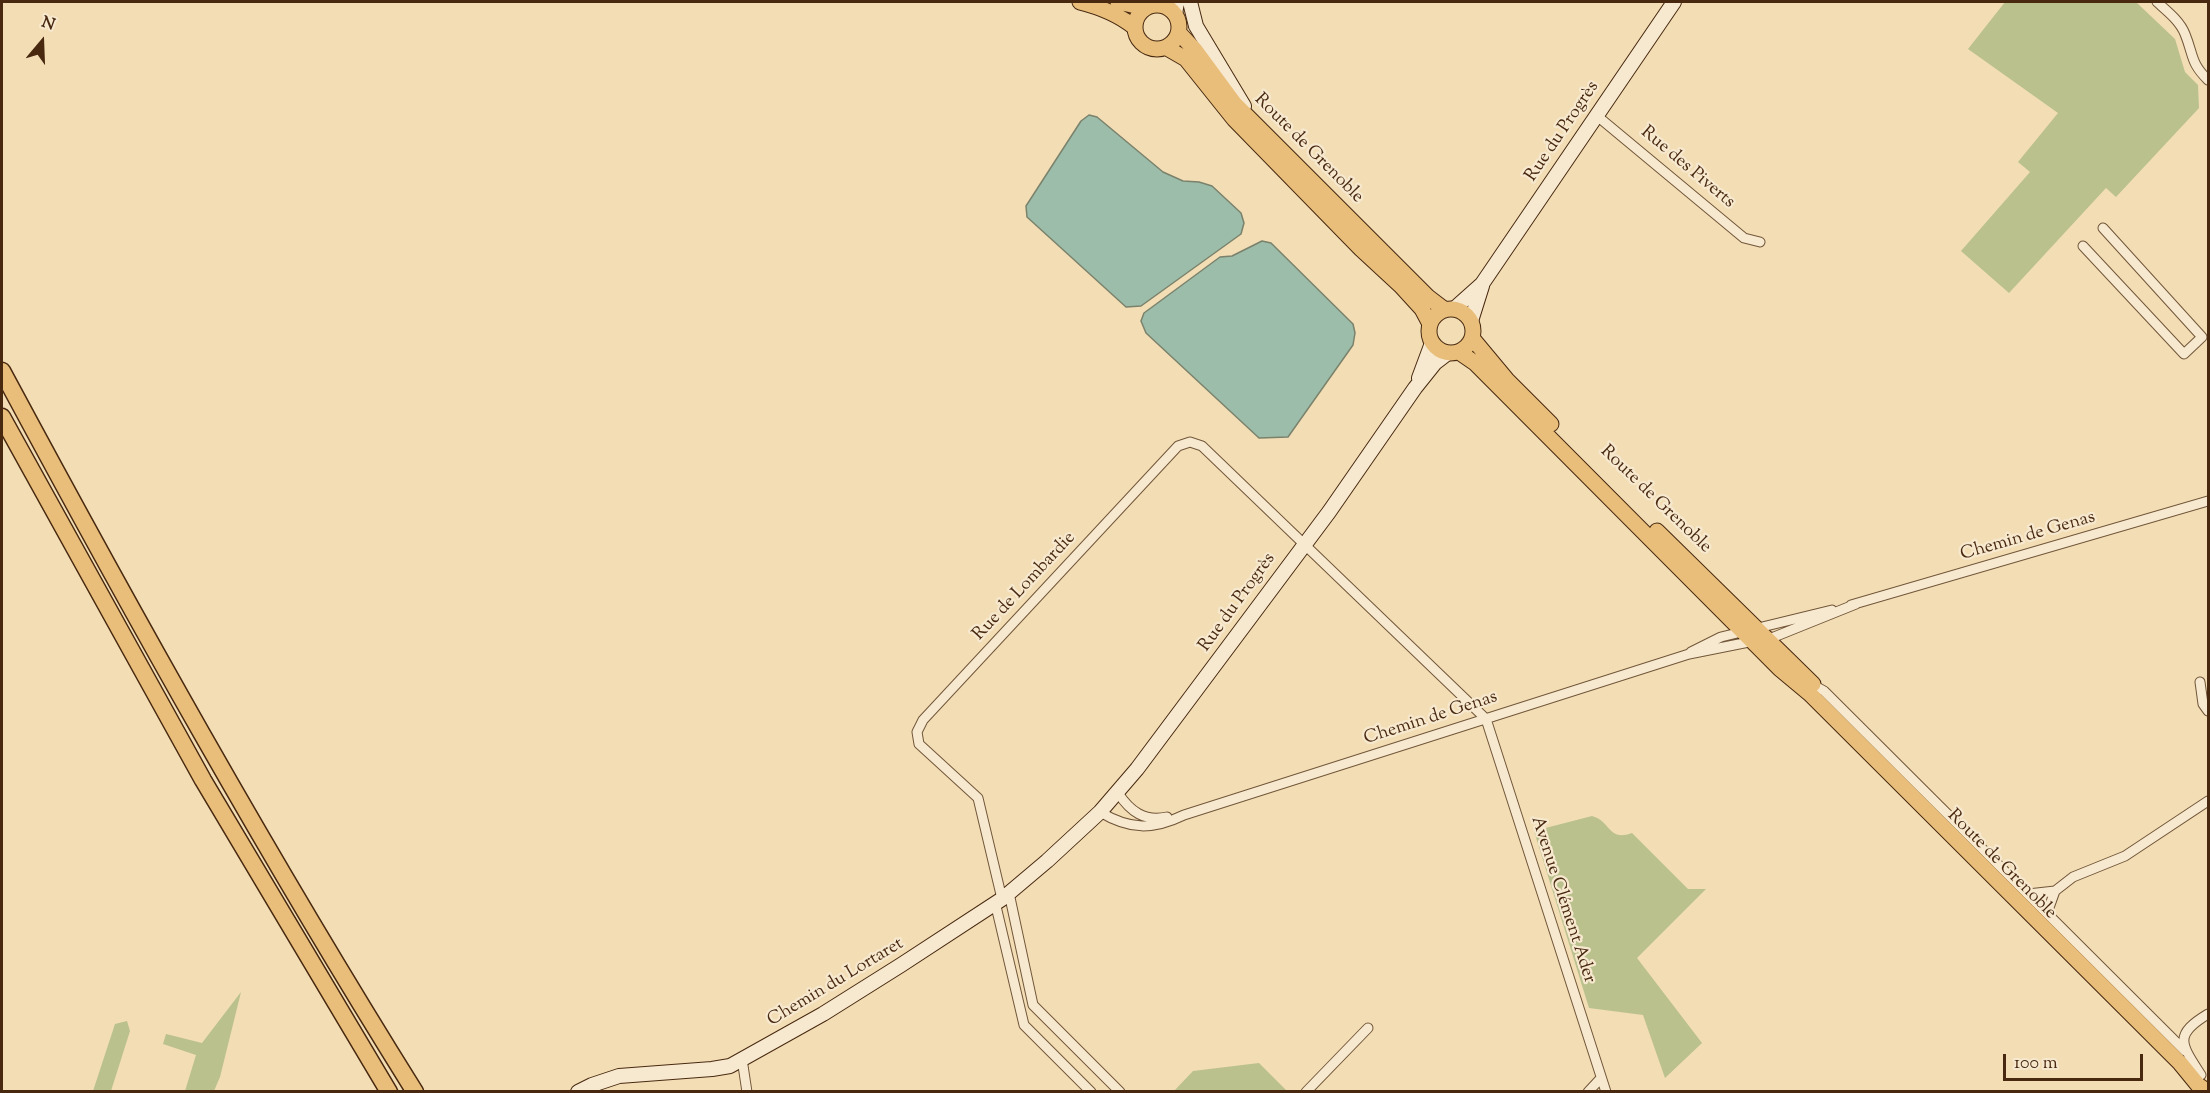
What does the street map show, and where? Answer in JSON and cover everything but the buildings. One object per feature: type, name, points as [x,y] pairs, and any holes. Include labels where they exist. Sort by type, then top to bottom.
[{"type":"highway","points":[[2,372],[185,704],[294,894],[415,1092]]},
{"type":"highway","points":[[2,417],[203,780],[389,1092]]},
{"type":"main road","points":[[1080,2],[1112,12],[1134,27],[1138,39],[1148,48],[1161,50],[1177,39],[1179,33],[1176,8],[1118,2]]},
{"type":"main road","points":[[1190,2],[1197,26],[1253,120]]},
{"type":"main road","name":"Rue du Progrès","points":[[1471,321],[1482,284],[1674,2]]},
{"type":"main road","points":[[1134,27],[1140,13],[1154,5]]},
{"type":"main road","name":"Route de Grenoble","points":[[1179,33],[1195,50],[1234,103],[1428,297],[1449,310]]},
{"type":"main road","name":"Route de Grenoble","points":[[1167,48],[1186,59],[1234,119],[1361,249],[1401,286],[1422,309],[1430,324]]},
{"type":"main road","name":"Rue du Progrès","points":[[1449,310],[1482,284]]},
{"type":"main road","points":[[1449,310],[1467,315],[1473,327],[1469,344],[1453,353],[1436,348],[1432,343],[1429,330],[1433,318],[1449,310]]},
{"type":"main road","name":"Route de Grenoble","points":[[1472,338],[1507,380],[1754,634],[1780,669],[1810,693],[2180,1063],[2204,1083]]},
{"type":"main road","name":"Rue du Progrès","points":[[1415,388],[1432,343]]},
{"type":"main road","name":"Route de Grenoble","points":[[1453,353],[1475,363],[1754,634],[1815,686],[1824,700],[2036,909],[2204,1083]]},
{"type":"main road","name":"Rue du Progrès","points":[[1080,831],[1118,793],[1329,512],[1415,388],[1435,363],[1453,353]]},
{"type":"main road","name":"Chemin du Lortaret","points":[[578,1092],[592,1084],[619,1076],[730,1066],[823,1014],[1002,898],[1080,831]]},
{"type":"street","points":[[2157,2],[2178,22],[2185,33],[2196,67],[2208,80]]},
{"type":"street","name":"Rue des Piverts","points":[[1596,115],[1744,238],[1760,242]]},
{"type":"street","points":[[2083,246],[2184,354],[2202,337],[2103,228]]},
{"type":"street","name":"Rue de Lombardie","points":[[1002,898],[978,798],[920,744],[917,732],[923,720],[1178,446],[1190,442],[1202,446],[1304,544]]},
{"type":"street","name":"Chemin de Genas","points":[[1100,812],[1123,824],[1143,826],[1170,822],[1184,815],[1689,654],[2208,501]]},
{"type":"street","points":[[1304,544],[1486,718]]},
{"type":"street","name":"Chemin de Genas","points":[[1689,654],[1720,637],[1754,634],[1856,604]]},
{"type":"street","points":[[2200,682],[2203,704],[2208,711]]},
{"type":"street","name":"Route de Grenoble","points":[[1815,686],[1854,721],[2185,1051],[2204,1083]]},
{"type":"street","name":"Avenue Clément Ader","points":[[1486,718],[1606,1092]]},
{"type":"street","name":"Chemin de Genas","points":[[1118,793],[1131,809],[1150,819],[1184,815]]},
{"type":"street","points":[[2028,894],[2055,891],[2073,877],[2125,856],[2208,801]]},
{"type":"street","points":[[2048,913],[2055,891]]},
{"type":"street","points":[[1002,898],[1024,1025],[1091,1092]]},
{"type":"street","points":[[1002,898],[1033,1005],[1120,1092]]},
{"type":"street","points":[[2185,1051],[2183,1040],[2186,1031],[2208,1014]]},
{"type":"street","points":[[1306,1092],[1368,1028]]},
{"type":"street","points":[[742,1059],[747,1092]]},
{"type":"street","points":[[1588,1092],[1601,1078]]},
{"type":"green space","points":[[2005,2],[2136,2],[2175,39],[2185,72],[2198,85],[2199,108],[2116,197],[2106,188],[2009,293],[1961,251],[2030,172],[2018,162],[2058,113],[1968,49]]},
{"type":"green space","points":[[1592,816],[1618,835],[1632,833],[1688,889],[1706,889],[1637,958],[1702,1043],[1665,1078],[1643,1015],[1589,1008],[1534,831]]},
{"type":"green space","points":[[241,992],[220,1077],[214,1091],[185,1091],[196,1055],[163,1044],[166,1034],[202,1043]]},
{"type":"green space","points":[[127,1021],[130,1031],[111,1091],[93,1091],[115,1024]]},
{"type":"green space","points":[[1259,1063],[1287,1091],[1174,1091],[1193,1071]]},
{"type":"shaded area","points":[[1089,115],[1097,117],[1163,172],[1183,181],[1212,186],[1241,213],[1244,223],[1241,234],[1141,306],[1126,307],[1027,217],[1026,206],[1081,121]]},
{"type":"shaded area","points":[[1262,241],[1271,243],[1353,324],[1355,333],[1353,345],[1288,437],[1259,438],[1146,333],[1141,321],[1144,313],[1220,257],[1232,256]]}]
